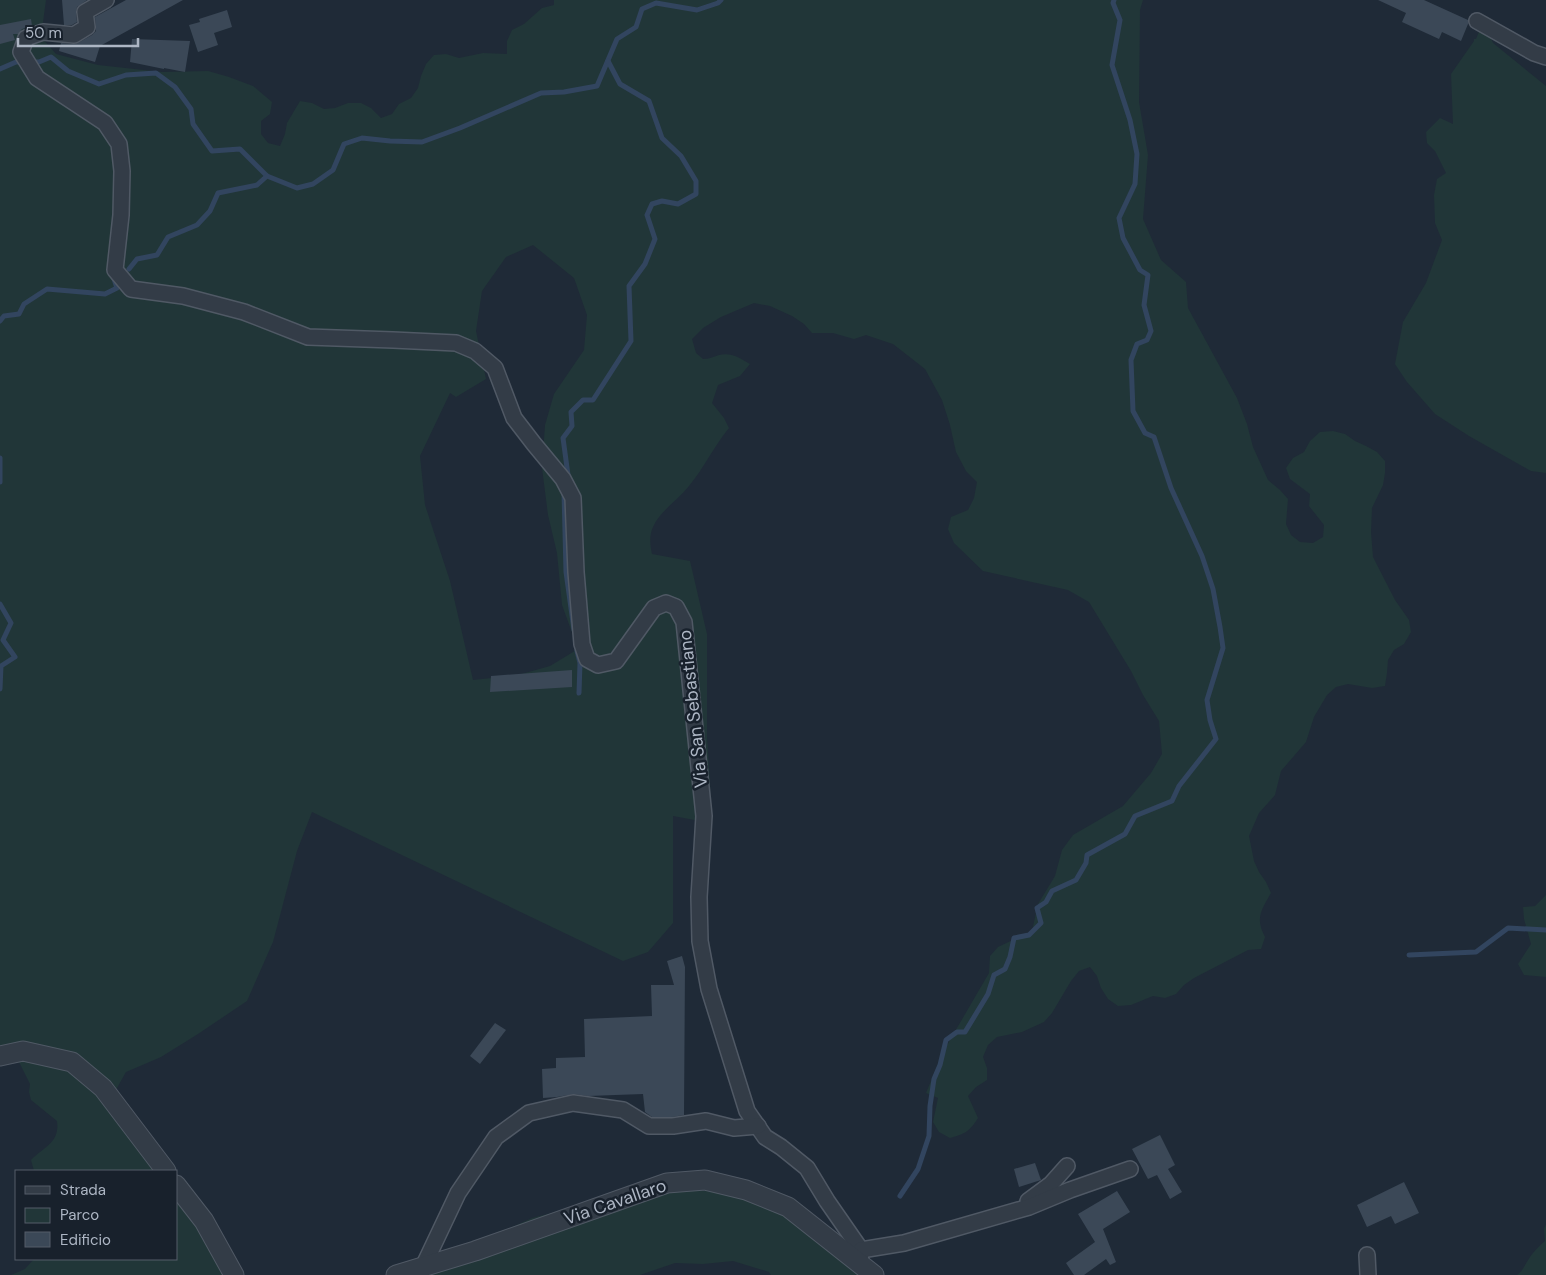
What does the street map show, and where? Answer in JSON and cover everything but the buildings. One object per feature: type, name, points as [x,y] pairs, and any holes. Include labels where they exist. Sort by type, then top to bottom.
[{"type":"street","name":"Via San Sebastiano","points":[[106,0],[85,12],[86,27],[74,35],[43,32],[26,38],[22,52],[37,78],[104,123],[119,144],[122,171],[121,215],[115,270],[131,289],[183,296],[236,310],[308,337],[456,344],[475,351],[494,368],[514,418],[563,479],[573,498],[576,572],[582,644],[587,659],[598,665],[616,661],[654,608],[666,603],[676,607],[684,622],[704,816],[699,897],[700,941],[710,989],[724,1038],[747,1112],[765,1137],[807,1168],[865,1263]]},
{"type":"street","points":[[1477,21],[1534,53],[1546,57]]},
{"type":"street","points":[[0,1056],[24,1052],[72,1062],[104,1088],[165,1170]]},
{"type":"street","points":[[423,1266],[458,1193],[496,1137],[529,1113],[573,1103],[623,1110],[649,1126],[673,1126],[706,1121],[734,1128],[758,1126]]},
{"type":"street","points":[[1012,1212],[1051,1184],[1067,1166]]},
{"type":"street","points":[[865,1263],[904,1243],[1029,1207],[1130,1169]]},
{"type":"street","name":"Via Cavallaro","points":[[396,1275],[480,1249],[667,1183],[705,1180],[746,1190],[788,1207],[865,1263]]},
{"type":"street","points":[[178,1188],[204,1222],[234,1275]]},
{"type":"street","points":[[1367,1255],[1368,1275]]},
{"type":"green space","points":[[0,0],[46,0],[41,37],[56,54],[98,65],[162,72],[208,71],[253,86],[272,102],[270,114],[261,121],[261,134],[268,143],[280,146],[287,123],[300,101],[312,103],[324,109],[335,108],[348,103],[361,103],[371,108],[381,118],[392,114],[399,104],[411,98],[418,88],[426,64],[434,55],[446,54],[459,58],[483,53],[507,54],[507,41],[512,30],[524,24],[542,8],[554,5],[554,0],[1143,0],[1140,10],[1139,102],[1148,155],[1143,219],[1161,260],[1186,282],[1188,308],[1237,398],[1253,447],[1268,480],[1288,499],[1286,524],[1291,535],[1300,542],[1313,543],[1323,537],[1324,525],[1309,506],[1310,494],[1290,479],[1286,468],[1293,458],[1304,452],[1310,441],[1320,432],[1333,431],[1345,434],[1377,452],[1385,461],[1383,485],[1372,508],[1373,557],[1395,600],[1409,620],[1411,632],[1404,644],[1394,650],[1388,660],[1385,686],[1372,688],[1348,684],[1336,687],[1327,695],[1314,717],[1306,742],[1281,771],[1275,795],[1259,813],[1249,836],[1254,861],[1271,893],[1260,915],[1260,925],[1265,937],[1261,949],[1248,950],[1194,978],[1176,994],[1165,998],[1153,996],[1131,1005],[1118,1006],[1108,999],[1101,988],[1097,976],[1090,967],[1079,971],[1052,1013],[1044,1022],[1022,1032],[997,1037],[988,1045],[983,1057],[987,1068],[987,1080],[976,1087],[968,1096],[978,1118],[970,1129],[950,1138],[939,1132],[933,1122],[938,1098],[926,1093],[943,1052],[989,973],[990,956],[998,947],[1032,931],[1038,904],[1055,876],[1062,850],[1073,835],[1123,806],[1151,773],[1162,754],[1159,721],[1089,602],[1068,590],[983,571],[954,543],[948,529],[951,517],[968,510],[974,498],[977,482],[966,471],[956,452],[942,400],[925,369],[893,344],[866,335],[854,339],[833,333],[812,333],[804,324],[792,316],[770,306],[754,303],[721,317],[703,328],[692,339],[696,353],[703,359],[728,354],[750,364],[740,376],[718,385],[712,403],[729,428],[689,486],[656,521],[651,534],[652,554],[690,561],[707,634],[707,737],[711,823],[673,816],[673,923],[648,952],[623,961],[312,812],[297,851],[273,942],[247,1001],[161,1057],[126,1072],[113,1095],[172,1170],[34,1170],[31,1160],[54,1140],[57,1121],[31,1100],[30,1084],[11,1046],[0,1049]],"holes":[[[533,245],[574,278],[587,315],[584,350],[554,394],[545,425],[542,468],[548,515],[557,553],[562,605],[578,649],[550,666],[518,675],[473,680],[450,581],[425,505],[420,456],[450,393],[456,397],[486,379],[476,331],[482,291],[506,257]]]},
{"type":"green space","points":[[1483,22],[1493,43],[1546,86],[1546,473],[1531,471],[1469,436],[1435,414],[1407,382],[1395,364],[1403,322],[1426,283],[1442,240],[1435,223],[1434,195],[1437,179],[1446,173],[1435,151],[1427,143],[1426,132],[1440,118],[1453,124],[1451,74],[1474,39],[1476,39]]},
{"type":"green space","points":[[1546,895],[1546,977],[1524,975],[1518,964],[1531,944],[1524,919],[1523,907],[1535,906]]},
{"type":"green space","points":[[178,1178],[234,1275],[11,1275],[25,1269],[33,1260],[178,1260]]},
{"type":"green space","points":[[653,1187],[758,1195],[832,1230],[881,1275],[771,1275],[769,1272],[733,1261],[703,1264],[675,1263],[640,1275],[409,1275],[532,1218]]},
{"type":"green space","points":[[1546,1224],[1546,1275],[1517,1275],[1533,1253],[1545,1241],[1544,1229]]},
{"type":"waterway","points":[[31,62],[39,62],[51,57],[68,71],[99,84],[126,75],[156,73],[175,87],[191,109],[193,124],[212,151],[240,149],[267,176],[297,188],[313,184],[333,170],[344,144],[362,138],[422,142],[460,128],[541,93],[564,92],[597,86],[617,39],[636,27],[642,9],[656,3],[697,10],[718,3],[721,0]]},
{"type":"waterway","points":[[900,1196],[918,1169],[929,1136],[930,1106],[934,1079],[940,1065],[946,1040],[957,1032],[965,1032],[988,994],[994,975],[1005,969],[1014,938],[1029,935],[1041,923],[1037,908],[1046,902],[1052,891],[1076,880],[1086,863],[1087,855],[1125,834],[1135,816],[1172,801],[1179,786],[1216,739],[1210,720],[1207,700],[1223,648],[1213,589],[1202,556],[1171,488],[1154,437],[1145,433],[1133,411],[1131,360],[1137,344],[1147,340],[1151,331],[1144,305],[1148,275],[1140,270],[1123,238],[1119,218],[1135,184],[1137,154],[1130,120],[1112,65],[1120,20],[1113,3],[1114,0]]},
{"type":"waterway","points":[[568,475],[563,438],[572,426],[571,412],[583,400],[593,400],[631,341],[629,286],[645,264],[655,239],[647,215],[652,204],[662,201],[678,204],[696,194],[696,181],[681,156],[662,138],[649,101],[620,84],[608,61]]},
{"type":"waterway","points":[[0,69],[16,62],[23,62]]},
{"type":"waterway","points":[[129,269],[137,259],[157,255],[168,237],[197,225],[210,211],[218,193],[257,185],[267,176]]},
{"type":"waterway","points":[[0,321],[4,316],[19,314],[24,304],[47,289],[105,294],[117,288],[113,276]]},
{"type":"waterway","points":[[0,458],[0,482]]},
{"type":"waterway","points":[[564,492],[566,572],[574,630]]},
{"type":"waterway","points":[[0,604],[11,623],[3,640],[15,657],[1,666],[0,689]]},
{"type":"waterway","points":[[577,651],[580,663],[579,693]]},
{"type":"waterway","points":[[1409,955],[1476,952],[1508,928],[1546,930]]}]
